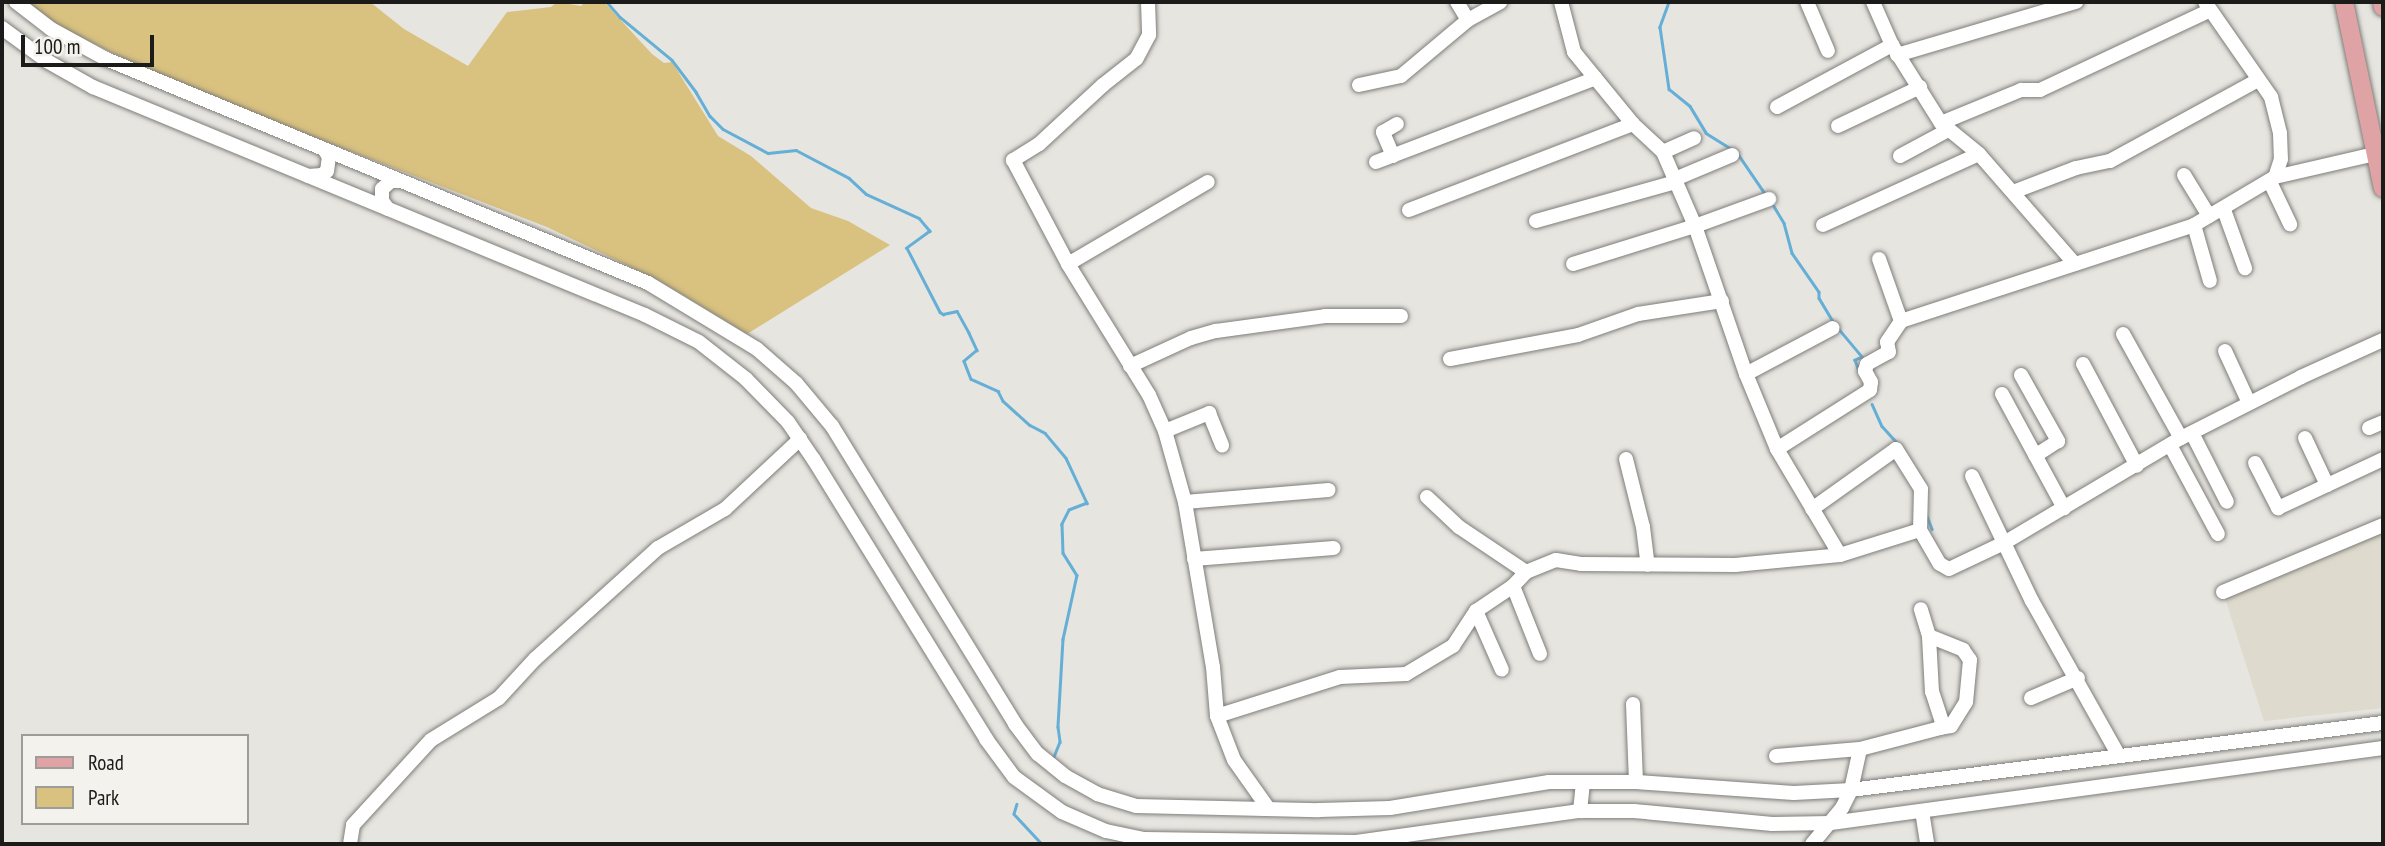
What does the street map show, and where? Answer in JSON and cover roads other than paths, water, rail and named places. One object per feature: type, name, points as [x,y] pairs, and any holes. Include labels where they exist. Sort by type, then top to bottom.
[{"type":"main road","points":[[2344,2],[2383,188]]},
{"type":"main road","points":[[2382,2],[2383,7]]},
{"type":"street","points":[[16,2],[51,29],[106,59],[648,283],[746,341],[796,383],[832,426],[1015,724],[1038,754],[1065,776],[1097,794],[1136,806],[1390,808],[1537,784],[1583,782],[1636,782],[1794,793],[1851,790],[2118,754],[2383,723]]},
{"type":"street","points":[[1148,2],[1149,35],[1136,59],[1103,85],[1039,145],[1013,160],[1068,264],[1149,395],[1164,430],[1185,502],[1213,667],[1217,716],[1234,760],[1268,808]]},
{"type":"street","points":[[1457,2],[1468,20]]},
{"type":"street","points":[[1359,86],[1401,76],[1468,20],[1500,2]]},
{"type":"street","points":[[1562,2],[1574,52],[1633,124],[1662,152],[1695,226],[1745,374],[1777,449],[1840,555]]},
{"type":"street","points":[[1873,2],[1894,50],[1945,127],[1979,154],[2074,264]]},
{"type":"street","points":[[1777,107],[1894,50],[2077,2]]},
{"type":"street","points":[[1812,3],[1829,51]]},
{"type":"street","points":[[1900,156],[1945,127],[2021,90],[2040,90],[2207,6],[2271,97],[2280,133],[2281,159],[2273,179],[2290,223]]},
{"type":"street","points":[[2,28],[47,61],[93,87],[645,315],[699,342],[746,379],[800,439],[998,757],[1014,778],[1062,812],[1106,831],[1144,838],[1356,842],[1580,811],[1634,811],[1772,824],[1831,822],[2383,748]]},
{"type":"street","points":[[1376,162],[1596,78]]},
{"type":"street","points":[[2013,192],[2076,168],[2110,162],[2258,80]]},
{"type":"street","points":[[1838,126],[1920,87]]},
{"type":"street","points":[[1392,156],[1383,132],[1397,124]]},
{"type":"street","points":[[1409,210],[1633,124]]},
{"type":"street","points":[[1662,152],[1694,138]]},
{"type":"street","points":[[307,176],[322,175],[327,171],[329,157],[324,149]]},
{"type":"street","points":[[1823,225],[1979,154]]},
{"type":"street","points":[[1777,449],[1870,390],[1871,382],[1865,371],[1867,364],[1889,352],[1887,342],[1901,321],[2194,225],[2224,210],[2273,179],[2375,154]]},
{"type":"street","points":[[1536,222],[1675,181],[1732,155]]},
{"type":"street","points":[[2184,175],[2209,216]]},
{"type":"street","points":[[388,209],[382,201],[382,189],[391,181],[400,181]]},
{"type":"street","points":[[1068,264],[1208,182]]},
{"type":"street","points":[[1573,264],[1695,226],[1769,199]]},
{"type":"street","points":[[2224,210],[2245,268]]},
{"type":"street","points":[[2194,225],[2210,281]]},
{"type":"street","points":[[1879,260],[1901,321]]},
{"type":"street","points":[[1450,359],[1578,335],[1638,314],[1722,301]]},
{"type":"street","points":[[1130,366],[1191,338],[1216,331],[1325,316],[1401,316]]},
{"type":"street","points":[[1745,374],[1833,328]]},
{"type":"street","points":[[2123,334],[2181,439],[2227,502]]},
{"type":"street","points":[[1812,509],[1896,449],[1921,489],[1920,530],[1940,564],[1949,569],[2004,543],[2181,439],[2249,403],[2383,340]]},
{"type":"street","points":[[2225,351],[2249,403]]},
{"type":"street","points":[[2083,364],[2137,466]]},
{"type":"street","points":[[2021,375],[2058,441],[2035,456]]},
{"type":"street","points":[[2001,394],[2064,508]]},
{"type":"street","points":[[1164,430],[1209,413],[1222,446]]},
{"type":"street","points":[[2369,428],[2383,422]]},
{"type":"street","points":[[2305,438],[2327,485]]},
{"type":"street","points":[[350,844],[353,825],[431,740],[499,698],[534,659],[658,548],[725,509],[800,439]]},
{"type":"street","points":[[2181,439],[2218,534]]},
{"type":"street","points":[[1626,459],[1643,527],[1648,565]]},
{"type":"street","points":[[2255,463],[2277,508],[2383,459]]},
{"type":"street","points":[[1972,476],[2032,601],[2078,678],[2118,754]]},
{"type":"street","points":[[1185,502],[1328,490]]},
{"type":"street","points":[[1427,497],[1459,527],[1526,572]]},
{"type":"street","points":[[2222,592],[2383,525]]},
{"type":"street","points":[[1217,716],[1340,677],[1406,674],[1453,646],[1476,611],[1513,586],[1526,572],[1556,560],[1581,564],[1735,565],[1840,555],[1920,530]]},
{"type":"street","points":[[1194,559],[1334,548]]},
{"type":"street","points":[[1513,586],[1540,653]]},
{"type":"street","points":[[1921,609],[1929,636],[1932,691],[1942,722],[1940,728]]},
{"type":"street","points":[[1476,611],[1502,670]]},
{"type":"street","points":[[1776,756],[1860,749],[1951,726],[1966,702],[1970,660],[1963,650],[1929,636]]},
{"type":"street","points":[[2031,698],[2078,678]]},
{"type":"street","points":[[1633,704],[1636,782]]},
{"type":"street","points":[[1812,844],[1831,822],[1851,790],[1860,749]]},
{"type":"street","points":[[1580,811],[1583,782]]},
{"type":"street","points":[[1922,811],[1927,844]]},
{"type":"waterway","points":[[506,2],[517,2]]},
{"type":"waterway","points":[[607,2],[620,17],[672,60],[710,116],[723,129],[768,153],[796,150],[849,178],[866,194],[919,218],[930,231],[907,248],[940,312],[943,314],[957,311],[969,333],[977,350],[964,361],[971,379],[998,391],[1003,401],[1030,425],[1045,433],[1066,458],[1087,503],[1069,510],[1062,524],[1063,553],[1077,575],[1063,639],[1058,727],[1060,742],[1053,759]]},
{"type":"waterway","points":[[1669,2],[1660,27],[1669,89],[1690,106],[1706,133],[1733,150]]},
{"type":"waterway","points":[[1738,154],[1766,195]]},
{"type":"waterway","points":[[1772,203],[1784,223],[1792,253],[1819,292],[1819,298],[1834,323]]},
{"type":"waterway","points":[[1838,328],[1862,357],[1855,360],[1859,371]]},
{"type":"waterway","points":[[1872,404],[1882,426],[1898,444]]},
{"type":"waterway","points":[[1927,516],[1932,529]]},
{"type":"waterway","points":[[1017,804],[1014,814],[1042,844]]}]
